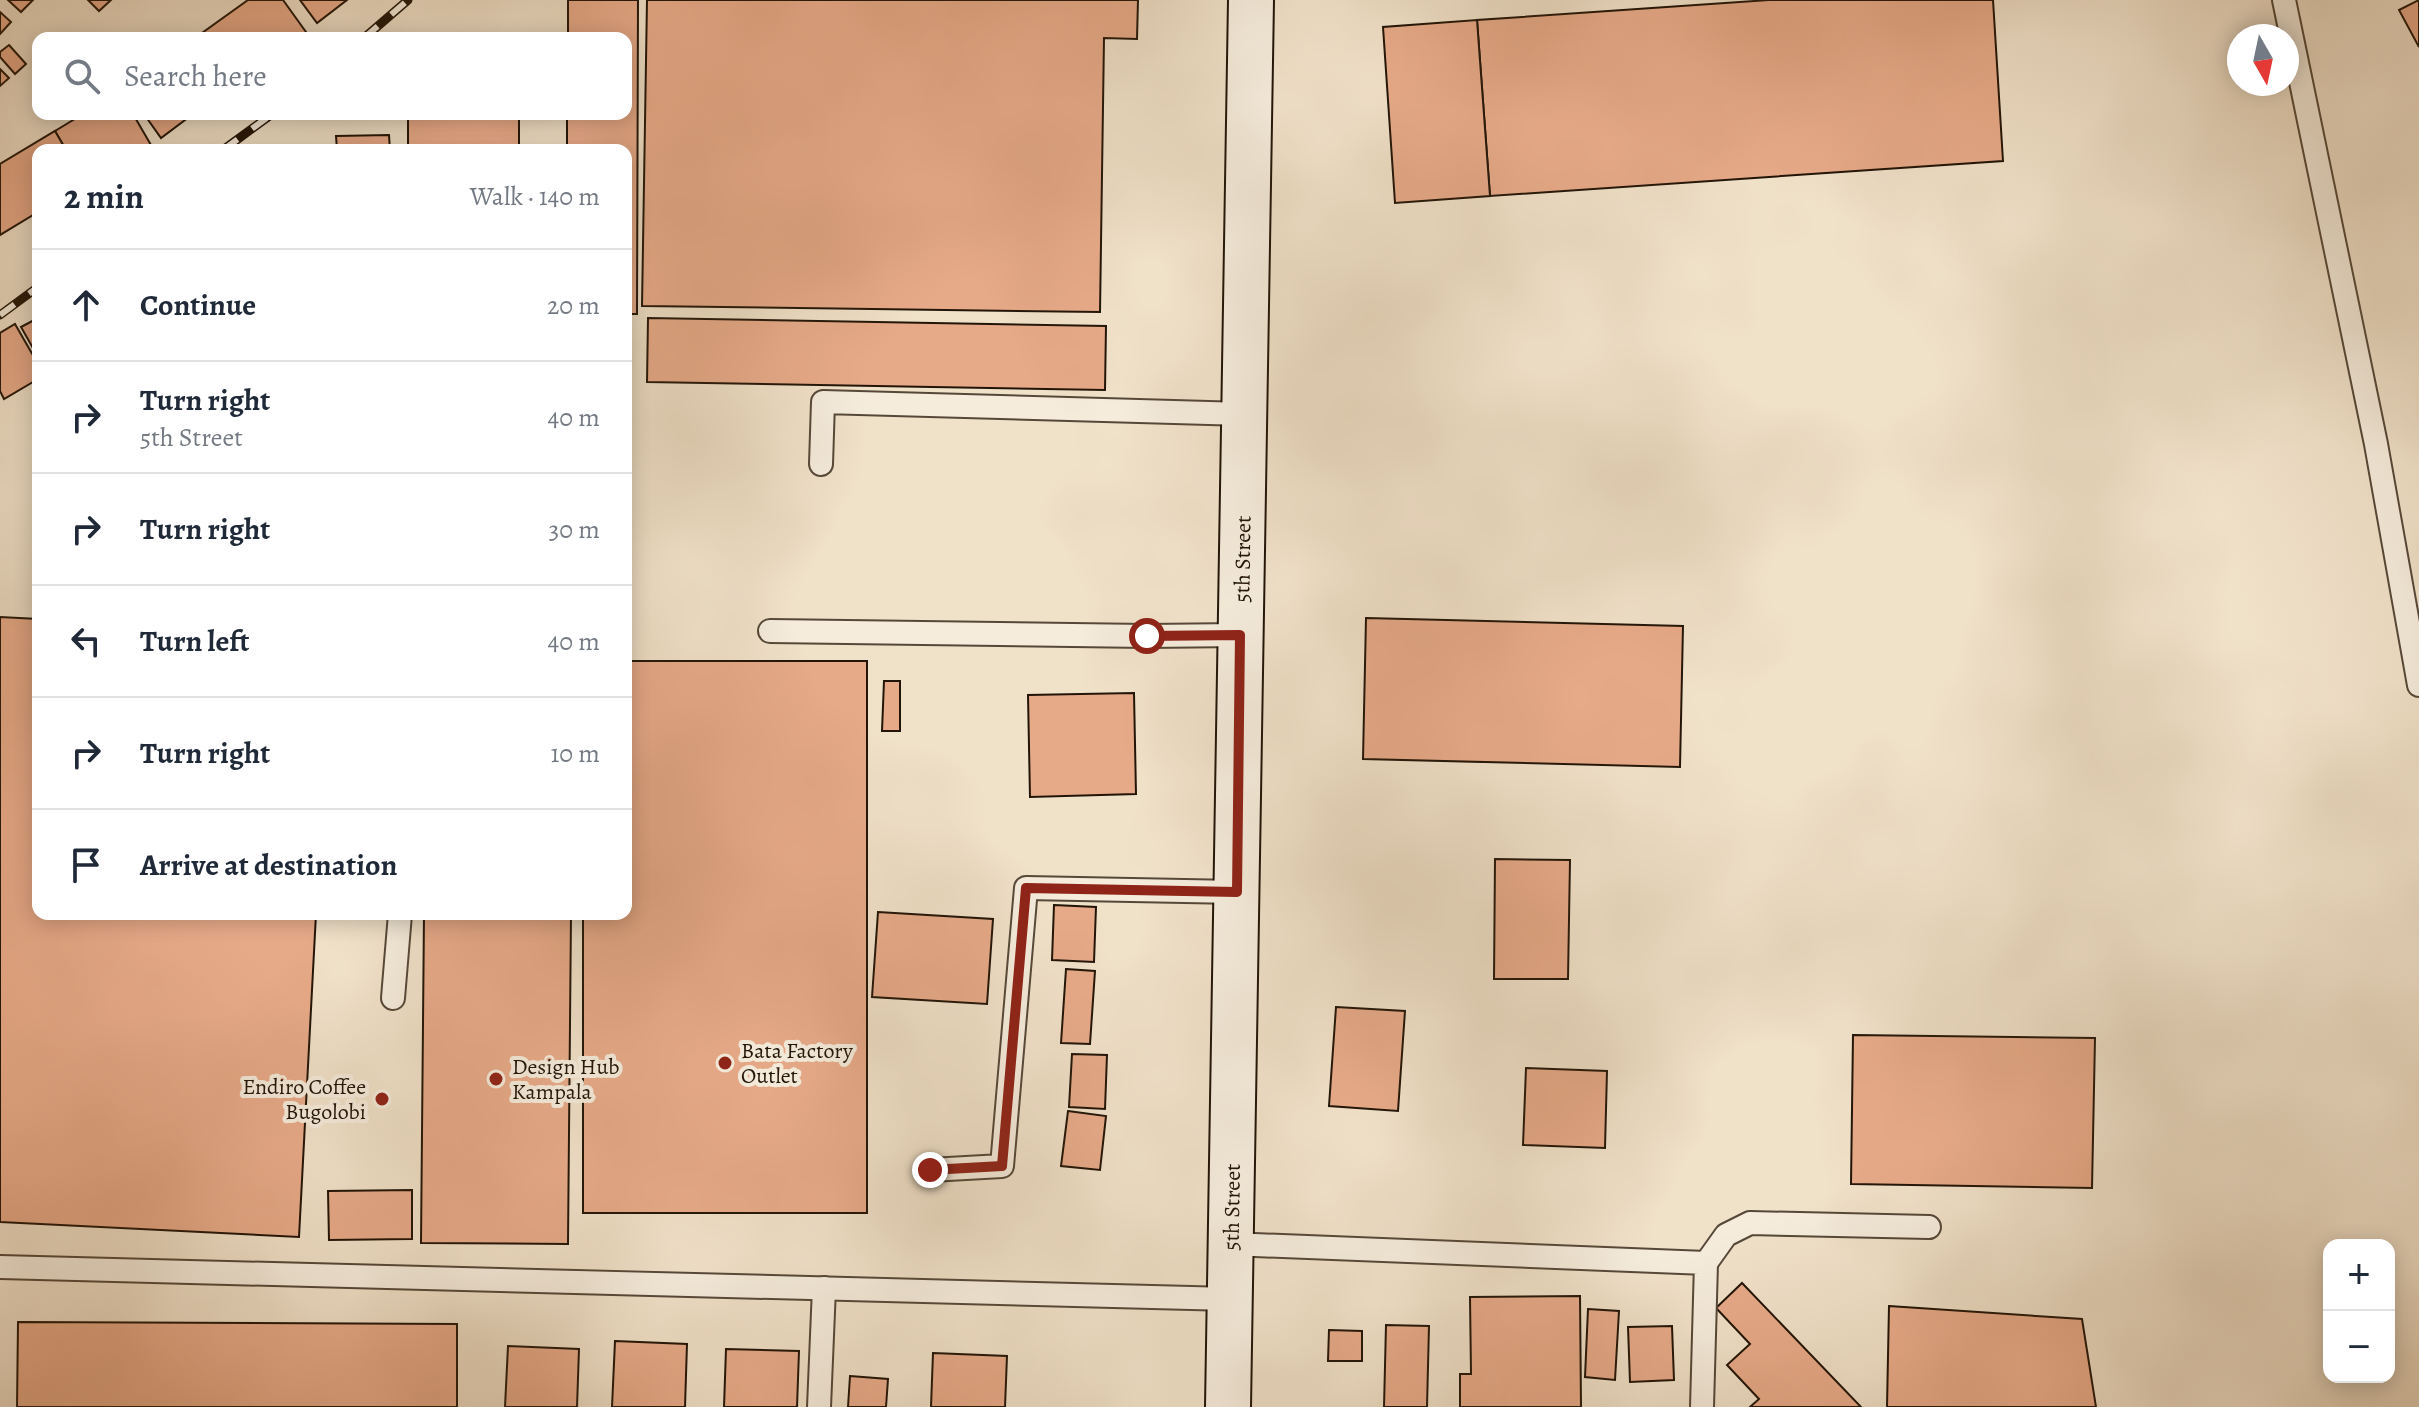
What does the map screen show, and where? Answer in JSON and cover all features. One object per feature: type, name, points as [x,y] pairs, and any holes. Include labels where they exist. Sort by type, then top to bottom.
[{"type":"street","name":"5th Street","points":[[1228,1407],[1251,0]]},
{"type":"lane","points":[[2284,0],[2376,444],[2419,685]]},
{"type":"lane","points":[[821,464],[823,402],[1244,414]]},
{"type":"lane","points":[[770,631],[1240,635]]},
{"type":"lane","points":[[930,1170],[1002,1166],[1026,888],[1237,892]]},
{"type":"lane","points":[[393,998],[400,920]]},
{"type":"lane","points":[[1702,1407],[1706,1263],[1726,1235],[1750,1223],[1929,1227]]},
{"type":"lane","points":[[1231,1244],[1706,1263]]},
{"type":"lane","points":[[0,1267],[1230,1299]]},
{"type":"lane","points":[[819,1407],[824,1288]]},
{"type":"building","points":[[8,0],[33,0],[21,12]]},
{"type":"building","points":[[88,0],[111,0],[99,11]]},
{"type":"building","points":[[248,0],[283,0],[306,32],[203,32]]},
{"type":"building","points":[[300,0],[347,0],[317,23]]},
{"type":"building","points":[[568,0],[638,0],[637,314],[632,314],[632,144],[567,144],[567,120],[632,120],[632,32],[568,32]]},
{"type":"building","points":[[647,0],[1138,0],[1137,39],[1104,38],[1100,312],[642,306]]},
{"type":"building","points":[[1769,0],[1993,0],[2003,161],[1490,196],[1477,20]]},
{"type":"building","points":[[2419,0],[2419,47],[2399,10]]},
{"type":"building","points":[[0,12],[11,22],[0,34]]},
{"type":"building","points":[[1477,20],[1490,196],[1395,203],[1383,27]]},
{"type":"building","points":[[9,45],[26,64],[15,74],[0,57],[0,52]]},
{"type":"building","points":[[0,69],[9,78],[0,86]]},
{"type":"building","points":[[73,120],[136,120],[150,144],[63,144],[55,131]]},
{"type":"building","points":[[148,120],[185,120],[161,138]]},
{"type":"building","points":[[408,120],[519,120],[519,144],[408,144]]},
{"type":"building","points":[[55,131],[63,144],[33,144]]},
{"type":"building","points":[[389,135],[390,144],[337,144],[336,136]]},
{"type":"building","points":[[32,145],[32,216],[0,235],[0,164]]},
{"type":"building","points":[[648,318],[1106,326],[1105,390],[647,382]]},
{"type":"building","points":[[32,321],[32,346],[21,327]]},
{"type":"building","points":[[15,324],[32,354],[32,383],[4,399],[0,391],[0,333]]},
{"type":"building","points":[[0,617],[32,619],[32,920],[316,920],[299,1237],[0,1222]]},
{"type":"building","points":[[1366,618],[1683,626],[1680,767],[1363,759]]},
{"type":"building","name":"Bata Factory Outlet","points":[[632,661],[867,661],[867,1213],[583,1213],[583,920],[632,920]]},
{"type":"building","points":[[884,681],[900,681],[900,731],[882,731]]},
{"type":"building","points":[[1134,693],[1136,794],[1030,797],[1028,695]]},
{"type":"building","points":[[1495,859],[1570,860],[1568,979],[1494,979]]},
{"type":"building","points":[[1054,905],[1096,907],[1094,962],[1052,960]]},
{"type":"building","points":[[878,912],[993,919],[987,1004],[872,997]]},
{"type":"building","name":"Design Hub Kampala","points":[[424,920],[571,920],[568,1244],[421,1243]]},
{"type":"building","points":[[1066,969],[1095,971],[1090,1044],[1061,1043]]},
{"type":"building","points":[[1336,1007],[1405,1011],[1398,1111],[1329,1106]]},
{"type":"building","points":[[1853,1035],[2095,1038],[2092,1188],[1851,1184]]},
{"type":"building","points":[[1072,1054],[1107,1055],[1105,1109],[1069,1107]]},
{"type":"building","points":[[1526,1068],[1607,1071],[1605,1148],[1523,1145]]},
{"type":"building","points":[[1068,1111],[1106,1116],[1100,1170],[1061,1166]]},
{"type":"building","points":[[412,1190],[412,1239],[329,1240],[328,1191]]},
{"type":"building","points":[[1742,1283],[1861,1407],[1750,1407],[1759,1399],[1727,1365],[1750,1344],[1716,1308]]},
{"type":"building","points":[[1580,1296],[1581,1407],[1460,1407],[1460,1374],[1471,1374],[1470,1297]]},
{"type":"building","points":[[1889,1306],[2082,1319],[2096,1407],[1887,1407]]},
{"type":"building","points":[[1588,1309],[1619,1311],[1615,1380],[1585,1377]]},
{"type":"building","points":[[18,1322],[457,1324],[457,1407],[17,1407]]},
{"type":"building","points":[[1386,1325],[1429,1326],[1427,1407],[1384,1407]]},
{"type":"building","points":[[1672,1326],[1674,1380],[1630,1382],[1628,1327]]},
{"type":"building","points":[[1329,1330],[1362,1331],[1362,1361],[1328,1361]]},
{"type":"building","points":[[615,1341],[687,1344],[685,1407],[612,1407]]},
{"type":"building","points":[[508,1346],[579,1349],[577,1407],[505,1407]]},
{"type":"building","points":[[726,1349],[799,1351],[797,1407],[724,1407]]},
{"type":"building","points":[[933,1353],[1007,1356],[1005,1407],[931,1407]]},
{"type":"building","points":[[850,1376],[888,1379],[886,1407],[848,1407]]},
{"type":"railway","points":[[371,32],[408,0]]},
{"type":"railway","points":[[231,144],[264,120]]},
{"type":"railway","points":[[0,315],[32,291]]},
{"type":"place","name":"Bata Factory Outlet","points":[[725,1063]]},
{"type":"place","name":"Design Hub Kampala","points":[[496,1079]]},
{"type":"place","name":"Endiro Coffee Bugolobi","points":[[382,1099]]},
{"type":"route","points":[[930,1170],[1002,1166],[1026,888],[1237,892],[1240,635],[1147,636]]}]
